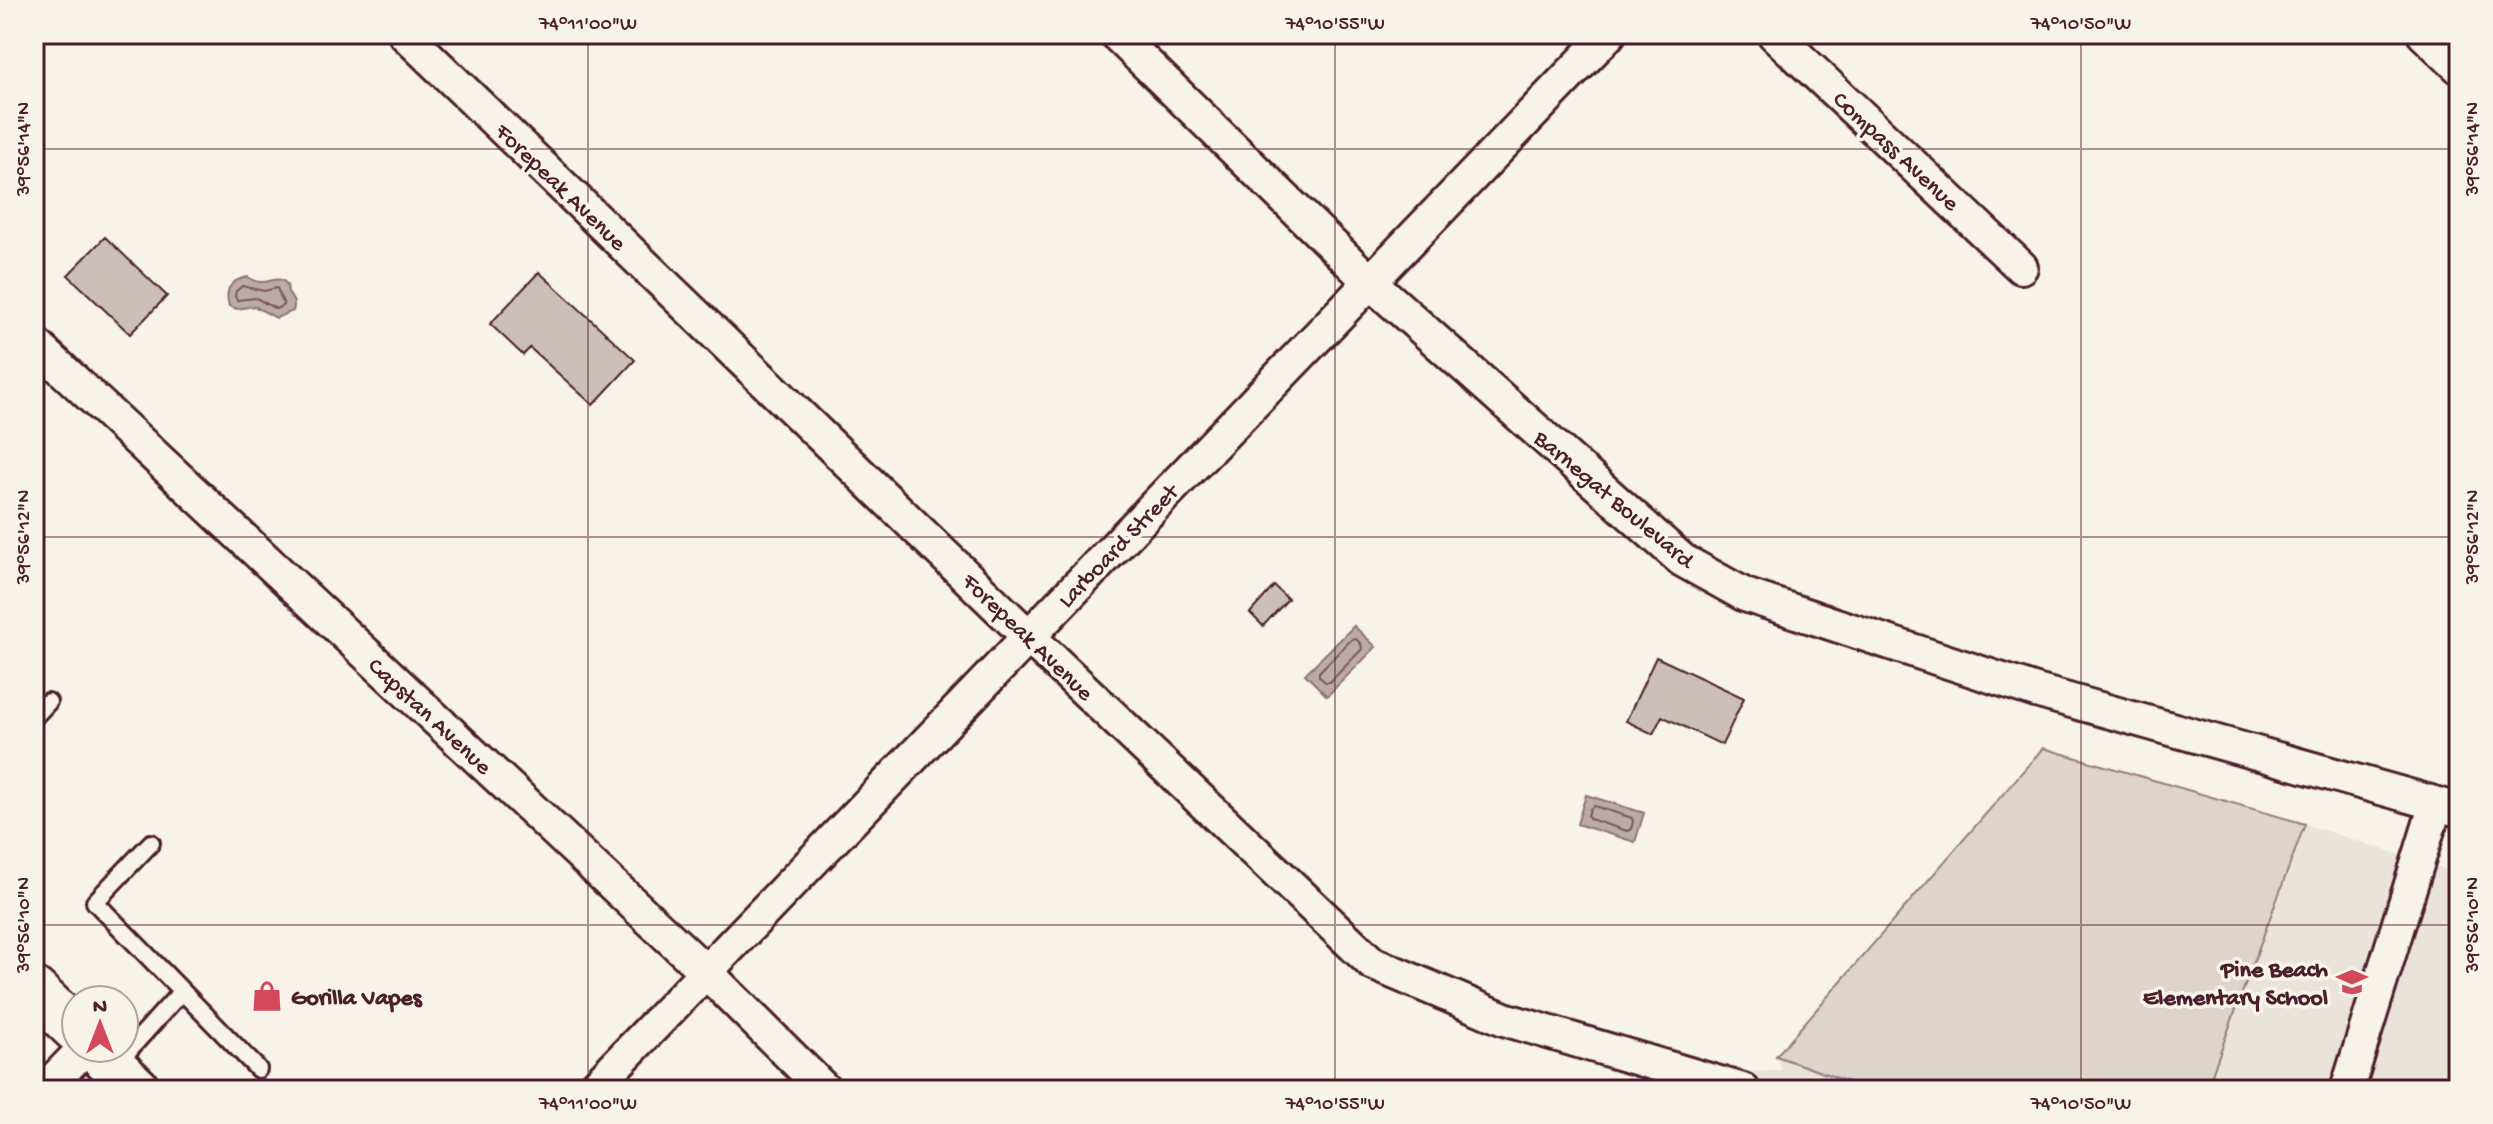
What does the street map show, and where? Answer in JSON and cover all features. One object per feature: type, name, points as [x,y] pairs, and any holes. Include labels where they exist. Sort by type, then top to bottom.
[{"type":"highway","points":[[34,990],[60,1015]]},
{"type":"street","name":"Forepeak Avenue","points":[[405,34],[1029,637],[1372,963],[1504,1019],[1743,1090]]},
{"type":"street","name":"Barnegat Boulevard","points":[[1116,34],[1370,282],[1682,560],[1745,595],[2036,691],[2447,807]]},
{"type":"street","name":"Larboard Street","points":[[592,1090],[1609,34]]},
{"type":"street","name":"Compass Avenue","points":[[1774,34],[2021,267]]},
{"type":"street","points":[[2424,34],[2459,67]]},
{"type":"street","name":"Capstan Avenue","points":[[34,343],[706,972],[825,1090]]},
{"type":"street","points":[[2347,1090],[2447,807]]},
{"type":"street","points":[[44,1090],[106,1064]]},
{"type":"lane","points":[[34,717],[48,702]]},
{"type":"lane","points":[[151,843],[95,902],[258,1069]]},
{"type":"lane","points":[[140,1032],[182,991]]},
{"type":"shaded area","points":[[2043,748],[2305,824],[2206,1090],[1871,1090],[1776,1056]]},
{"type":"shaded area","name":"Pine Beach Elementary School","points":[[2305,824],[2459,874],[2459,1090],[2206,1090]]},
{"type":"shaded area","points":[[1776,1056],[1871,1090],[1593,1090],[1575,1084],[1782,1070]]},
{"type":"water","points":[[248,277],[259,282],[278,279],[284,282],[294,303],[293,311],[276,318],[254,306],[237,309],[229,306],[227,295],[230,286]]},
{"type":"water","points":[[1354,626],[1376,647],[1327,696],[1305,674]]},
{"type":"water","points":[[1586,795],[1644,813],[1635,842],[1577,824]]},
{"type":"building","points":[[105,237],[167,296],[130,334],[68,275]]},
{"type":"building","points":[[539,272],[635,360],[593,405],[530,348],[523,355],[490,324]]},
{"type":"building","points":[[1274,586],[1288,599],[1263,626],[1250,613]]},
{"type":"building","points":[[1656,657],[1744,698],[1722,745],[1662,716],[1653,734],[1626,721]]},
{"type":"place","name":"Pine Beach Elementary School","points":[[2352,982]]},
{"type":"place","name":"Gorilla Vapes","points":[[267,996]]}]
